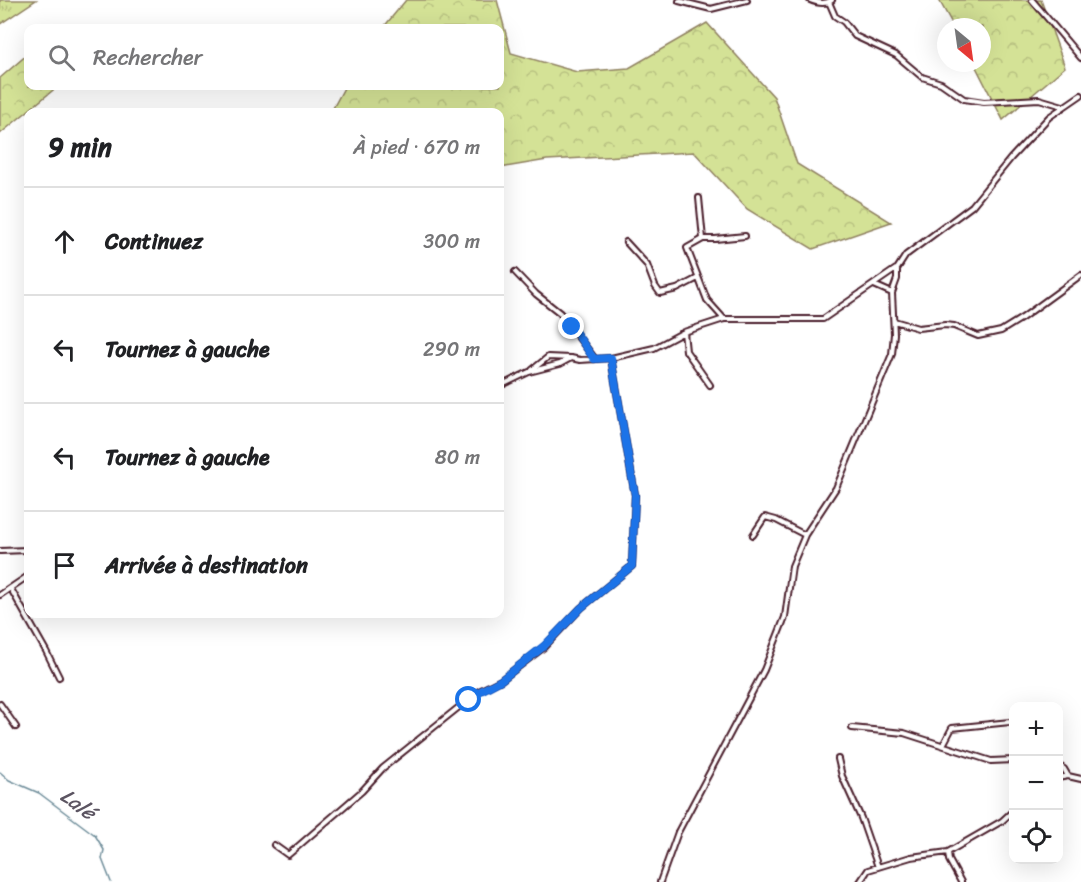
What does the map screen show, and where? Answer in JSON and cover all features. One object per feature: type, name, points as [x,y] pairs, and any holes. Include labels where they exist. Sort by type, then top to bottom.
[{"type":"street","points":[[679,1],[711,9],[747,0]]},
{"type":"street","points":[[810,0],[819,3],[830,1],[835,16],[844,22],[855,36],[896,54],[922,77],[940,83],[964,99],[984,102],[1039,99],[1063,106]]},
{"type":"street","points":[[1032,0],[1081,58]]},
{"type":"street","points":[[530,372],[548,357],[580,360],[611,358],[654,348],[684,332],[724,319],[823,319],[897,269],[906,255],[972,206],[1011,158],[1049,117],[1081,95]]},
{"type":"street","points":[[699,198],[703,239]]},
{"type":"street","points":[[724,319],[707,300],[687,248],[703,239],[715,240],[745,236]]},
{"type":"street","points":[[626,242],[647,265],[660,293],[677,289],[698,278]]},
{"type":"street","points":[[660,882],[678,832],[764,670],[785,617],[792,566],[805,535],[836,488],[892,354],[894,321],[892,293],[897,279],[897,269]]},
{"type":"street","points":[[515,272],[536,294],[560,313],[594,359]]},
{"type":"street","points":[[894,321],[918,328],[954,326],[978,336],[1001,331],[1081,275]]},
{"type":"street","points":[[873,285],[892,293]]},
{"type":"street","points":[[684,332],[687,351],[710,385]]},
{"type":"street","points":[[504,384],[530,372],[560,364],[571,358]]},
{"type":"street","points":[[274,845],[288,855],[362,791],[383,768],[479,692],[501,680],[544,646],[581,608],[632,566],[635,495],[611,358]]},
{"type":"street","points":[[753,535],[765,517],[805,535]]},
{"type":"street","points":[[0,551],[24,550]]},
{"type":"street","points":[[0,596],[24,579]]},
{"type":"street","points":[[11,589],[24,612]]},
{"type":"street","points":[[27,618],[59,677]]},
{"type":"street","points":[[0,704],[16,727]]},
{"type":"street","points":[[943,745],[952,728],[1009,722]]},
{"type":"street","points":[[852,729],[904,733],[991,761],[1009,760]]},
{"type":"street","points":[[838,759],[842,776],[861,818],[878,867]]},
{"type":"street","points":[[1063,768],[1068,776]]},
{"type":"street","points":[[1063,777],[1081,779]]},
{"type":"street","points":[[860,882],[868,870],[911,856],[948,852],[1002,822],[1009,815]]},
{"type":"street","points":[[948,852],[961,882]]},
{"type":"green space","points":[[0,0],[36,0],[0,24]]},
{"type":"green space","points":[[406,0],[497,0],[503,24],[386,24]]},
{"type":"green space","points":[[939,0],[1041,0],[1065,67],[1003,120],[979,72],[991,72],[991,18],[949,18]]},
{"type":"green space","points":[[707,23],[774,97],[797,164],[891,222],[813,249],[747,209],[694,152],[547,160],[504,167],[504,108],[333,108],[343,90],[504,90],[504,26],[511,53],[577,72],[629,68]]},
{"type":"green space","points":[[24,57],[24,90],[53,90],[31,108],[24,108],[24,114],[0,134],[0,78]]},
{"type":"waterway","name":"Lalé","points":[[0,772],[9,780],[39,793],[95,835],[104,850],[102,859],[111,882]]},
{"type":"route","points":[[469,700],[501,680],[544,646],[581,608],[632,566],[635,495],[611,358],[594,359],[572,327]]}]
